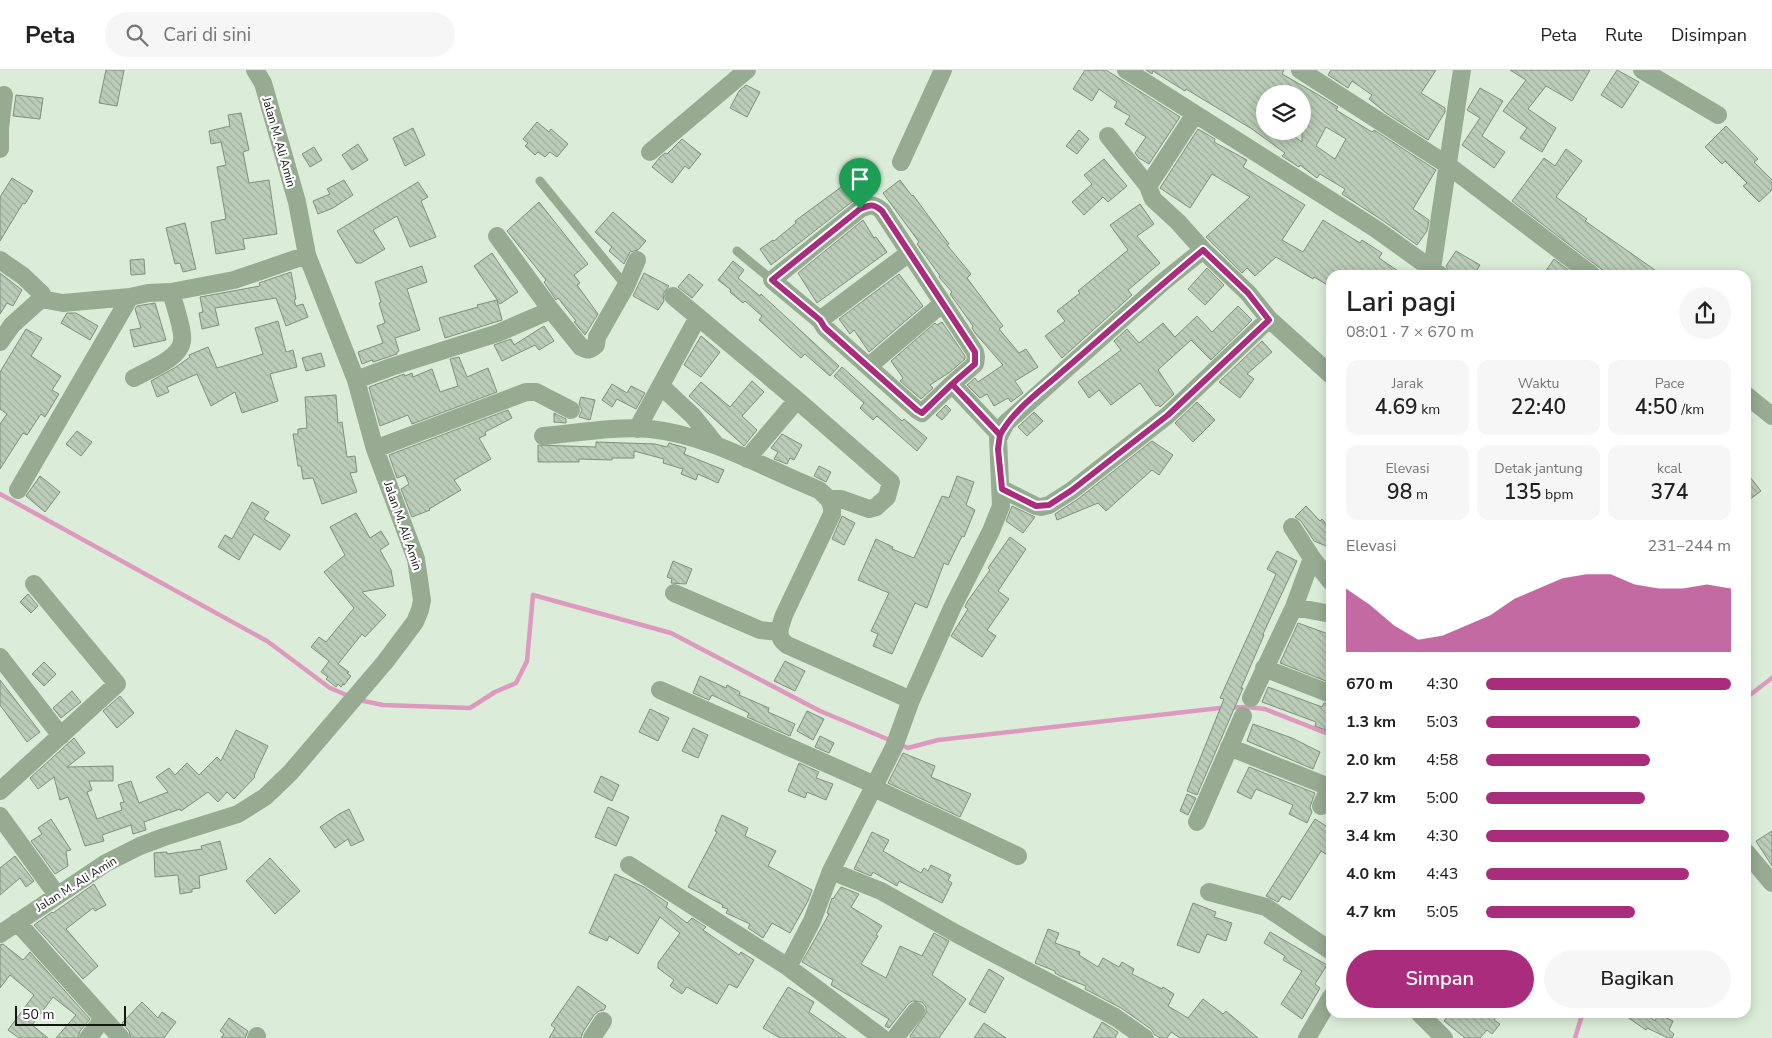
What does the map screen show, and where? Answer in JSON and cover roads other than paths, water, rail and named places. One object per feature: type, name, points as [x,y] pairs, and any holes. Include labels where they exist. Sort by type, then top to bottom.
[{"type":"street","name":"Jalan M. Ali Amin","points":[[0,934],[106,863],[140,846],[238,814],[265,797],[291,772],[385,662],[415,622],[422,600],[419,574],[410,540],[375,449],[356,380],[307,255],[297,202],[263,83],[255,70]]},
{"type":"street","points":[[650,152],[747,70]]},
{"type":"street","points":[[901,162],[943,70]]},
{"type":"street","points":[[1126,70],[1376,229],[1433,270]]},
{"type":"street","points":[[1300,70],[1449,166],[1585,270]]},
{"type":"street","points":[[1436,270],[1462,70]]},
{"type":"street","points":[[1647,71],[1718,115]]},
{"type":"street","points":[[0,149],[0,128],[4,95]]},
{"type":"street","points":[[1148,186],[1196,114]]},
{"type":"street","points":[[1108,136],[1148,186],[1153,199],[1248,293],[1269,320],[1326,371]]},
{"type":"street","points":[[871,204],[876,205],[882,211],[909,253],[975,352],[976,357],[972,368],[922,413],[825,328],[820,320],[772,280],[860,209],[871,204]]},
{"type":"street","points":[[498,236],[551,310],[581,347],[586,350],[591,350],[596,345],[597,337],[626,286],[637,260]]},
{"type":"street","points":[[788,967],[812,922],[831,871],[875,786],[952,608],[1002,506],[998,449],[1000,435],[1006,423],[1163,282],[1203,250]]},
{"type":"street","points":[[820,320],[909,253]]},
{"type":"street","points":[[41,299],[64,303],[171,292],[234,280],[307,255]]},
{"type":"street","points":[[0,260],[35,286],[42,294],[41,299],[12,325],[0,342]]},
{"type":"street","points":[[134,378],[166,362],[180,348],[183,339],[171,292]]},
{"type":"street","points":[[673,296],[891,482],[887,496],[876,508],[869,509],[842,499],[830,499]]},
{"type":"street","points":[[18,490],[130,297]]},
{"type":"street","points":[[869,366],[943,303]]},
{"type":"street","points":[[356,380],[498,333],[551,310]]},
{"type":"street","points":[[637,429],[698,317]]},
{"type":"street","points":[[1002,489],[1036,506],[1049,505],[1072,490],[1168,415],[1269,320]]},
{"type":"street","points":[[952,384],[1000,435]]},
{"type":"street","points":[[661,386],[693,416],[717,446]]},
{"type":"street","points":[[375,449],[531,391],[571,410]]},
{"type":"street","points":[[1751,399],[1772,416]]},
{"type":"street","points":[[747,459],[797,400]]},
{"type":"street","points":[[543,436],[637,429],[666,432],[717,446],[819,490],[830,499],[833,506],[832,514],[784,615],[779,632],[781,640],[787,645],[912,700]]},
{"type":"street","points":[[1292,527],[1326,576]]},
{"type":"street","points":[[1251,698],[1294,607],[1312,558]]},
{"type":"street","points":[[0,791],[117,684],[34,584]]},
{"type":"street","points":[[674,593],[760,630],[779,632]]},
{"type":"street","points":[[1294,607],[1326,613]]},
{"type":"street","points":[[0,657],[61,736]]},
{"type":"street","points":[[1264,668],[1326,692]]},
{"type":"street","points":[[660,690],[875,786],[1018,856]]},
{"type":"street","points":[[1197,822],[1243,716]]},
{"type":"street","points":[[1229,747],[1326,783]]},
{"type":"street","points":[[1321,806],[1326,794]]},
{"type":"street","points":[[0,816],[57,895]]},
{"type":"street","points":[[1751,858],[1772,883]]},
{"type":"street","points":[[629,865],[788,967],[882,1038]]},
{"type":"street","points":[[831,871],[881,891],[957,934],[1115,1017],[1145,1038]]},
{"type":"street","points":[[1209,892],[1266,908],[1326,948]]},
{"type":"street","points":[[17,922],[121,1038]]},
{"type":"street","points":[[1307,1038],[1326,1006]]},
{"type":"street","points":[[895,1038],[916,1011]]},
{"type":"street","points":[[1424,1018],[1444,1038]]},
{"type":"street","points":[[88,1038],[103,1019]]},
{"type":"street","points":[[592,1038],[603,1021]]},
{"type":"lane","points":[[540,181],[626,286]]},
{"type":"lane","points":[[737,251],[772,280]]},
{"type":"waterway","points":[[0,494],[267,641],[330,688],[349,696]]},
{"type":"waterway","points":[[359,700],[383,705],[470,708],[495,692],[516,683],[527,661],[533,595],[671,633],[820,711],[892,741]]},
{"type":"waterway","points":[[1751,694],[1772,678]]},
{"type":"waterway","points":[[899,744],[908,748],[938,740],[1220,708],[1247,707],[1265,709],[1326,733]]},
{"type":"waterway","points":[[1575,1038],[1581,1018]]}]
